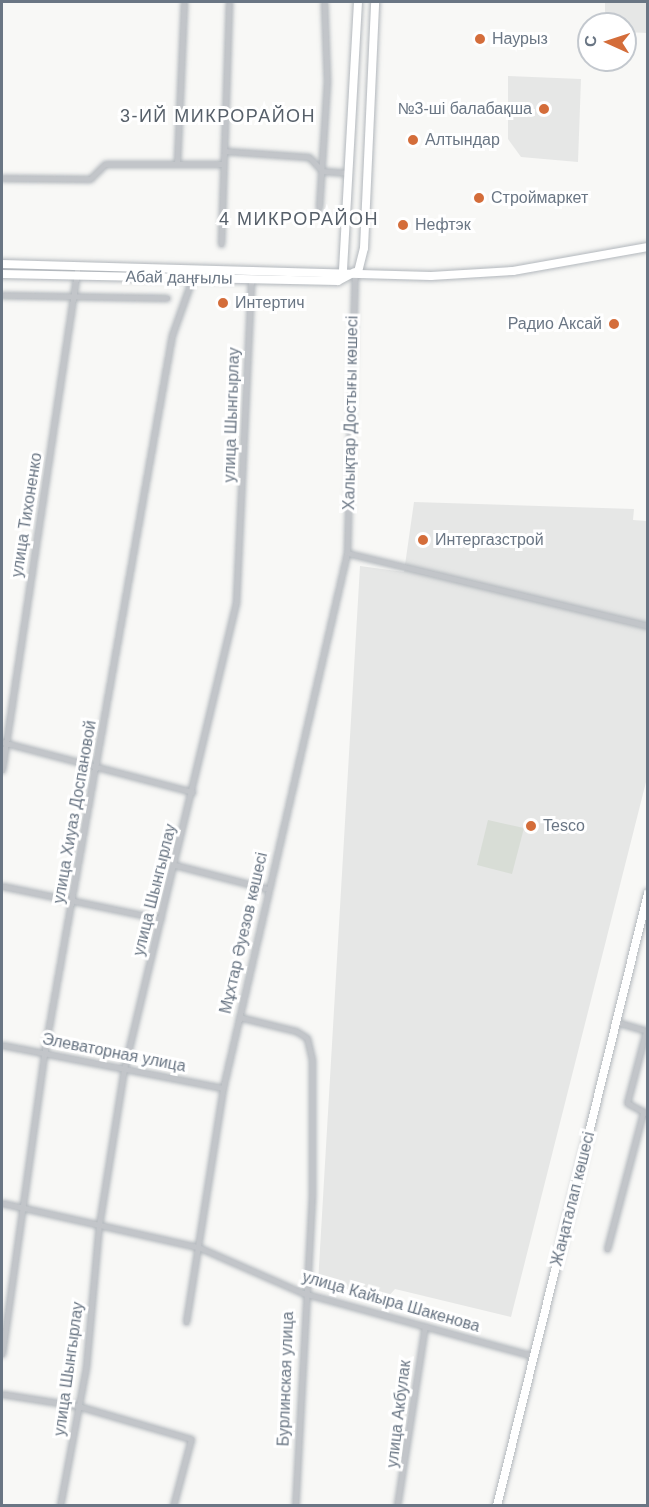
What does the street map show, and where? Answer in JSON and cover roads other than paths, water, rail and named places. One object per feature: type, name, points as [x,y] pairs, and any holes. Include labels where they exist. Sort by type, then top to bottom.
[{"type":"main road","points":[[343,270],[358,2]]},
{"type":"main road","name":"Халықтар Достығы көшесі","points":[[356,272],[364,248],[375,2]]},
{"type":"main road","points":[[356,272],[483,274],[648,247]]},
{"type":"main road","name":"Абай даңғылы","points":[[2,264],[356,272]]},
{"type":"main road","name":"Абай даңғылы","points":[[2,274],[338,281],[356,272]]},
{"type":"main road","name":"Жаңаталап көшесі","points":[[497,1506],[648,893]]},
{"type":"street","points":[[177,163],[184,2]]},
{"type":"street","points":[[221,244],[229,2]]},
{"type":"street","points":[[319,208],[322,171],[324,2]]},
{"type":"street","points":[[224,151],[314,158],[322,171]]},
{"type":"street","points":[[2,178],[90,179],[105,164],[223,164]]},
{"type":"street","points":[[322,171],[350,173]]},
{"type":"street","name":"улица Тихоненко","points":[[2,770],[4,743],[78,265]]},
{"type":"street","name":"Халықтар Достығы көшесі","points":[[347,553],[356,272]]},
{"type":"street","name":"улица Хиуаз Доспановой","points":[[2,1354],[44,1054],[74,900],[172,335],[192,279]]},
{"type":"street","name":"улица Шынгырлау","points":[[60,1506],[78,1406],[99,1225],[124,1069],[193,792],[241,569],[251,280]]},
{"type":"street","points":[[2,295],[167,298]]},
{"type":"street","points":[[347,553],[648,626]]},
{"type":"street","name":"Мұхтар Әуезов көшесі","points":[[186,1322],[223,1088],[347,553]]},
{"type":"street","points":[[4,743],[193,792]]},
{"type":"street","points":[[175,865],[268,889]]},
{"type":"street","points":[[2,886],[161,919]]},
{"type":"street","name":"Бурлинская улица","points":[[239,1017],[307,1038],[313,1074],[312,1196],[303,1293],[295,1506]]},
{"type":"street","points":[[607,1249],[645,1114],[627,1103],[647,1031],[616,1023]]},
{"type":"street","name":"Элеваторная улица","points":[[2,1045],[223,1088]]},
{"type":"street","name":"улица Кайыра Шакенова","points":[[2,1203],[198,1247],[303,1293],[534,1356]]},
{"type":"street","name":"улица Акбулак","points":[[397,1506],[426,1326]]},
{"type":"street","points":[[2,1394],[78,1406],[191,1439],[173,1506]]},
{"type":"place","name":"Наурыз","points":[[480,39]]},
{"type":"place","name":"№3-ші балабақша","points":[[544,109]]},
{"type":"place","name":"Алтындар","points":[[413,140]]},
{"type":"place","name":"Строймаркет","points":[[479,198]]},
{"type":"place","name":"Нефтэк","points":[[403,225]]},
{"type":"place","name":"Интертич","points":[[223,303]]},
{"type":"place","name":"Радио Аксай","points":[[614,324]]},
{"type":"place","name":"Интергазстрой","points":[[423,540]]},
{"type":"place","name":"Tesco","points":[[531,826]]},
{"type":"district","name":"3-ИЙ МИКРОРАЙОН","points":[[218,116]]},
{"type":"district","name":"4 МИКРОРАЙОН","points":[[299,219]]}]
